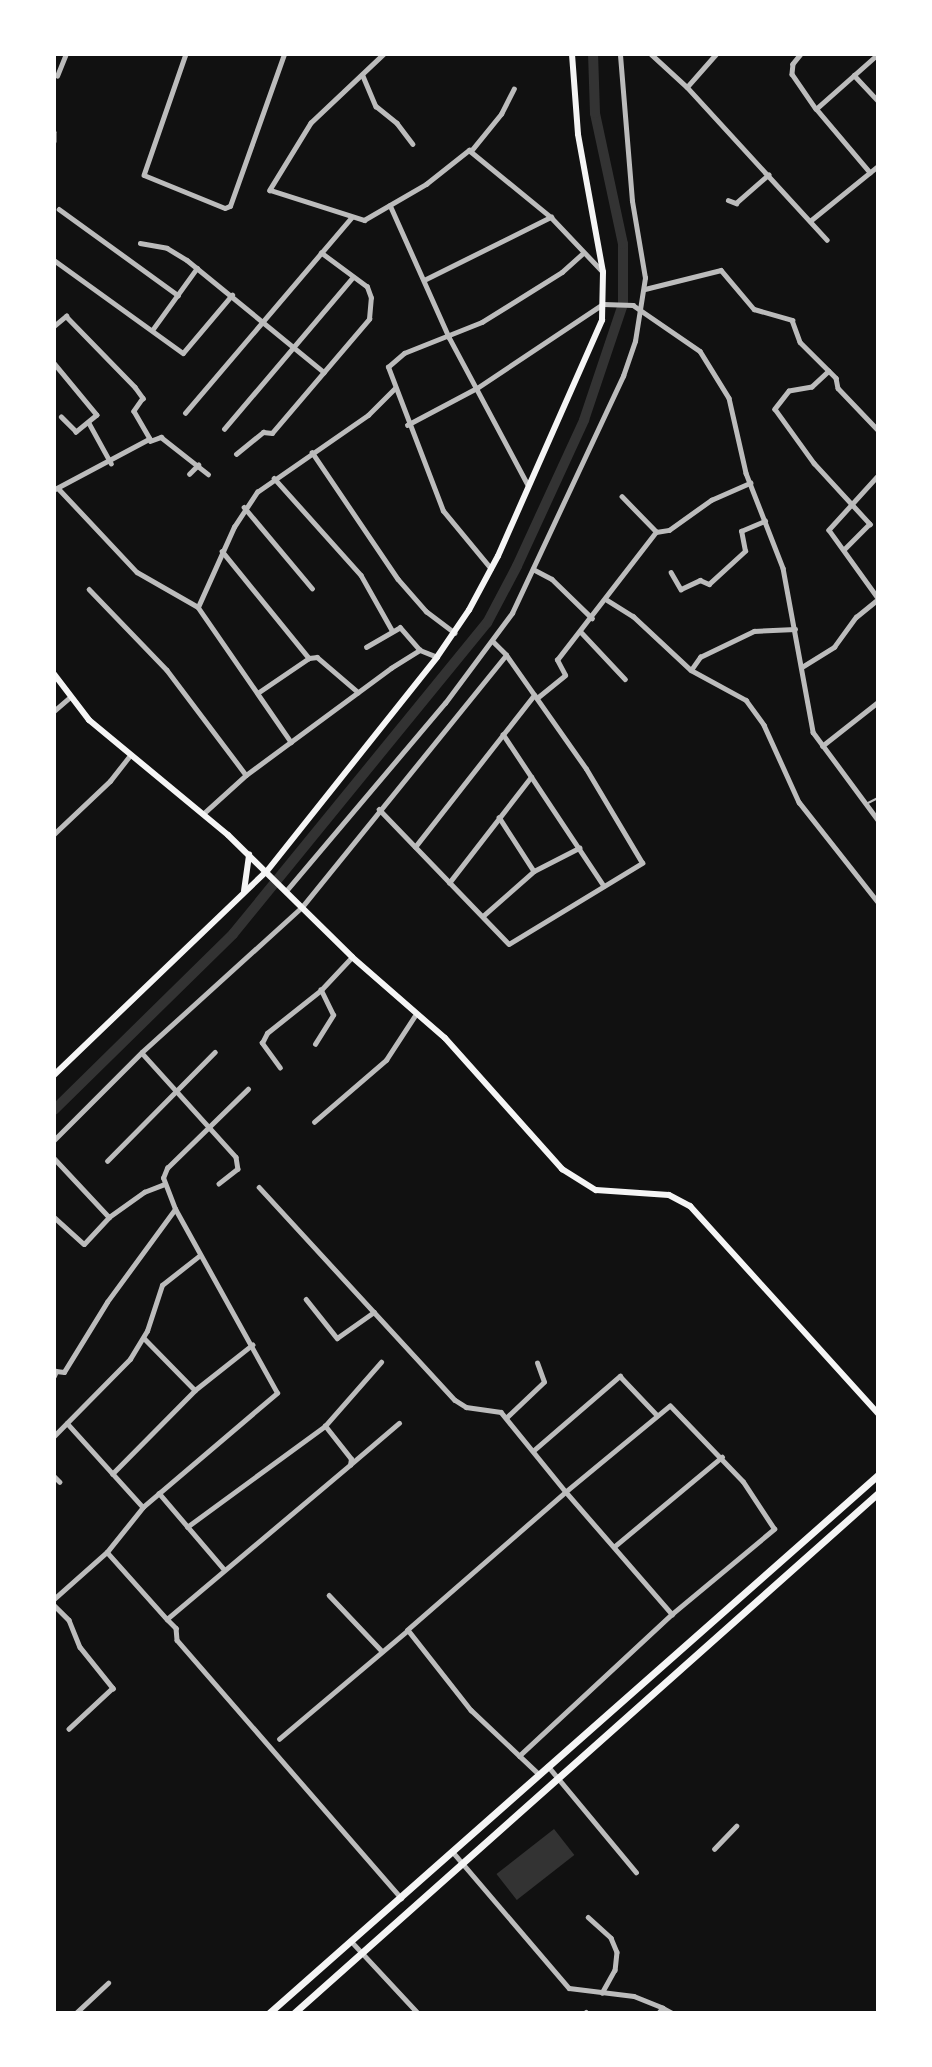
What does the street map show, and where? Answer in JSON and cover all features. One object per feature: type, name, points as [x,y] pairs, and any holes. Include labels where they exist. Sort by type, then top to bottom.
[{"type":"highway","points":[[273,2011],[878,1475]]},
{"type":"highway","points":[[294,2013],[878,1493]]},
{"type":"highway","points":[[687,1642],[698,1654]]},
{"type":"main road","points":[[54,1075],[269,872],[455,633],[491,569],[601,325],[603,272],[578,134],[572,54]]},
{"type":"main road","points":[[54,674],[89,720],[249,853],[352,957],[462,1055],[496,1098],[574,1179],[607,1193],[669,1195],[690,1206],[878,1413]]},
{"type":"main road","points":[[242,896],[249,853]]},
{"type":"street","points":[[57,76],[66,54]]},
{"type":"street","points":[[186,54],[144,175],[225,208],[230,206],[284,54]]},
{"type":"street","points":[[384,54],[311,123],[270,190],[364,220],[471,151],[501,114],[514,89]]},
{"type":"street","points":[[285,890],[493,642],[533,569],[623,376],[644,289],[624,127],[620,54]]},
{"type":"street","points":[[651,54],[687,88],[827,240]]},
{"type":"street","points":[[687,88],[715,61],[716,54]]},
{"type":"street","points":[[802,54],[793,64],[792,74],[816,109],[870,173]]},
{"type":"street","points":[[816,109],[878,54]]},
{"type":"street","points":[[854,75],[878,101]]},
{"type":"street","points":[[363,76],[376,106],[397,123],[413,144]]},
{"type":"street","points":[[54,132],[54,141]]},
{"type":"street","points":[[471,151],[551,218],[603,272]]},
{"type":"street","points":[[810,221],[878,166]]},
{"type":"street","points":[[728,200],[736,203],[768,175]]},
{"type":"street","points":[[390,205],[449,337],[510,457],[529,486]]},
{"type":"street","points":[[59,209],[178,295]]},
{"type":"street","points":[[185,413],[351,218]]},
{"type":"street","points":[[424,280],[551,218]]},
{"type":"street","points":[[140,243],[167,248],[197,268],[264,320],[324,372]]},
{"type":"street","points":[[236,454],[263,432],[272,433],[371,312],[367,287],[321,253]]},
{"type":"street","points":[[491,569],[443,511],[387,373],[390,364],[415,348],[449,337],[554,277],[583,253]]},
{"type":"street","points":[[54,260],[183,353],[232,295]]},
{"type":"street","points":[[153,329],[197,268]]},
{"type":"street","points":[[644,289],[695,279],[716,268],[754,309],[792,320],[800,342],[839,381],[838,388],[878,430]]},
{"type":"street","points":[[224,429],[352,278]]},
{"type":"street","points":[[407,425],[477,388],[603,304],[633,305],[709,361],[729,398],[750,483],[783,568],[813,732],[878,820]]},
{"type":"street","points":[[54,326],[66,316],[135,387],[143,399],[134,411],[150,441]]},
{"type":"street","points":[[54,363],[97,415],[75,432],[61,417]]},
{"type":"street","points":[[829,371],[812,387],[789,391],[775,409],[814,463],[852,503],[870,527],[845,549]]},
{"type":"street","points":[[198,607],[244,508],[274,478],[368,415],[394,389]]},
{"type":"street","points":[[89,423],[111,463]]},
{"type":"street","points":[[208,474],[198,465],[181,458],[161,438],[150,441],[56,489],[136,572],[198,607],[291,742]]},
{"type":"street","points":[[312,453],[398,579],[426,611],[455,633]]},
{"type":"street","points":[[189,474],[198,465]]},
{"type":"street","points":[[802,667],[834,647],[853,620],[878,598],[829,530],[878,476]]},
{"type":"street","points":[[274,478],[361,575],[392,630]]},
{"type":"street","points":[[415,847],[536,696],[565,675],[558,660],[582,633],[656,532],[670,530],[711,500],[750,483]]},
{"type":"street","points":[[622,497],[656,532]]},
{"type":"street","points":[[244,508],[312,588]]},
{"type":"street","points":[[671,572],[681,589],[700,580],[709,584],[746,551],[741,531],[765,521]]},
{"type":"street","points":[[222,551],[309,658]]},
{"type":"street","points":[[533,569],[552,579],[592,618]]},
{"type":"street","points":[[89,589],[167,670],[246,775]]},
{"type":"street","points":[[607,600],[633,616],[691,670],[739,695],[756,712],[799,802],[878,902]]},
{"type":"street","points":[[366,647],[392,630],[403,628],[420,650],[437,657]]},
{"type":"street","points":[[691,670],[701,657],[754,631],[794,629]]},
{"type":"street","points":[[582,633],[625,679]]},
{"type":"street","points":[[379,809],[509,944],[604,886],[643,858],[536,696],[493,642]]},
{"type":"street","points":[[203,814],[246,775],[420,650]]},
{"type":"street","points":[[54,1140],[142,1053],[302,907],[506,655]]},
{"type":"street","points":[[259,692],[309,658],[317,657],[358,692]]},
{"type":"street","points":[[54,711],[70,696]]},
{"type":"street","points":[[822,746],[878,702]]},
{"type":"street","points":[[503,734],[604,886]]},
{"type":"street","points":[[54,834],[110,781],[130,755]]},
{"type":"street","points":[[449,883],[531,778]]},
{"type":"street","points":[[499,817],[534,871]]},
{"type":"street","points":[[483,916],[534,871],[579,848]]},
{"type":"street","points":[[280,1068],[265,1049],[264,1039],[273,1024],[321,990],[352,957]]},
{"type":"street","points":[[315,1044],[333,1016],[321,990]]},
{"type":"street","points":[[314,1122],[386,1060],[416,1014]]},
{"type":"street","points":[[107,1161],[215,1052]]},
{"type":"street","points":[[142,1053],[232,1153],[238,1169],[219,1184]]},
{"type":"street","points":[[54,1599],[107,1552],[143,1507],[275,1397],[276,1387],[200,1256],[165,1184],[165,1169],[248,1089]]},
{"type":"street","points":[[54,1158],[109,1217]]},
{"type":"street","points":[[54,1217],[82,1244],[109,1217],[144,1192],[165,1184]]},
{"type":"street","points":[[259,1187],[461,1405],[492,1408],[506,1418],[672,1614]]},
{"type":"street","points":[[54,1376],[60,1370],[64,1372],[107,1302],[175,1209]]},
{"type":"street","points":[[54,1436],[125,1365],[144,1338],[162,1285],[200,1256]]},
{"type":"street","points":[[306,1299],[338,1338],[374,1312]]},
{"type":"street","points":[[144,1338],[195,1390]]},
{"type":"street","points":[[112,1474],[195,1390],[251,1345]]},
{"type":"street","points":[[187,1527],[325,1426],[381,1362]]},
{"type":"street","points":[[506,1418],[544,1382],[537,1363]]},
{"type":"street","points":[[534,1451],[620,1376],[657,1415]]},
{"type":"street","points":[[279,1739],[657,1415],[675,1407],[722,1457],[774,1529],[672,1614],[519,1756]]},
{"type":"street","points":[[67,1423],[143,1507]]},
{"type":"street","points":[[167,1619],[399,1423]]},
{"type":"street","points":[[325,1426],[351,1462]]},
{"type":"street","points":[[615,1546],[722,1457]]},
{"type":"street","points":[[54,1476],[60,1482]]},
{"type":"street","points":[[159,1493],[225,1569]]},
{"type":"street","points":[[823,1525],[832,1535]]},
{"type":"street","points":[[811,1535],[820,1545]]},
{"type":"street","points":[[107,1552],[176,1628],[177,1640],[401,1898]]},
{"type":"street","points":[[329,1595],[382,1651]]},
{"type":"street","points":[[54,1605],[69,1620],[80,1647],[113,1688],[69,1729]]},
{"type":"street","points":[[408,1630],[471,1710],[539,1774]]},
{"type":"street","points":[[548,1766],[636,1872]]},
{"type":"street","points":[[714,1849],[736,1826]]},
{"type":"street","points":[[452,1851],[569,1988],[634,1996],[671,2013]]},
{"type":"street","points":[[588,1917],[616,1945],[615,1969],[602,1993]]},
{"type":"street","points":[[351,1941],[418,2013]]},
{"type":"street","points":[[76,2013],[108,1983]]},
{"type":"street","points":[[659,2013],[663,2008]]},
{"type":"lane","points":[[867,803],[878,798]]},
{"type":"shaded area","points":[[554,1829],[574,1855],[517,1900],[496,1874]]},
{"type":"waterway","points":[[54,1110],[233,934],[487,623],[517,566],[584,420],[623,304],[623,244],[595,113],[593,54]]}]
